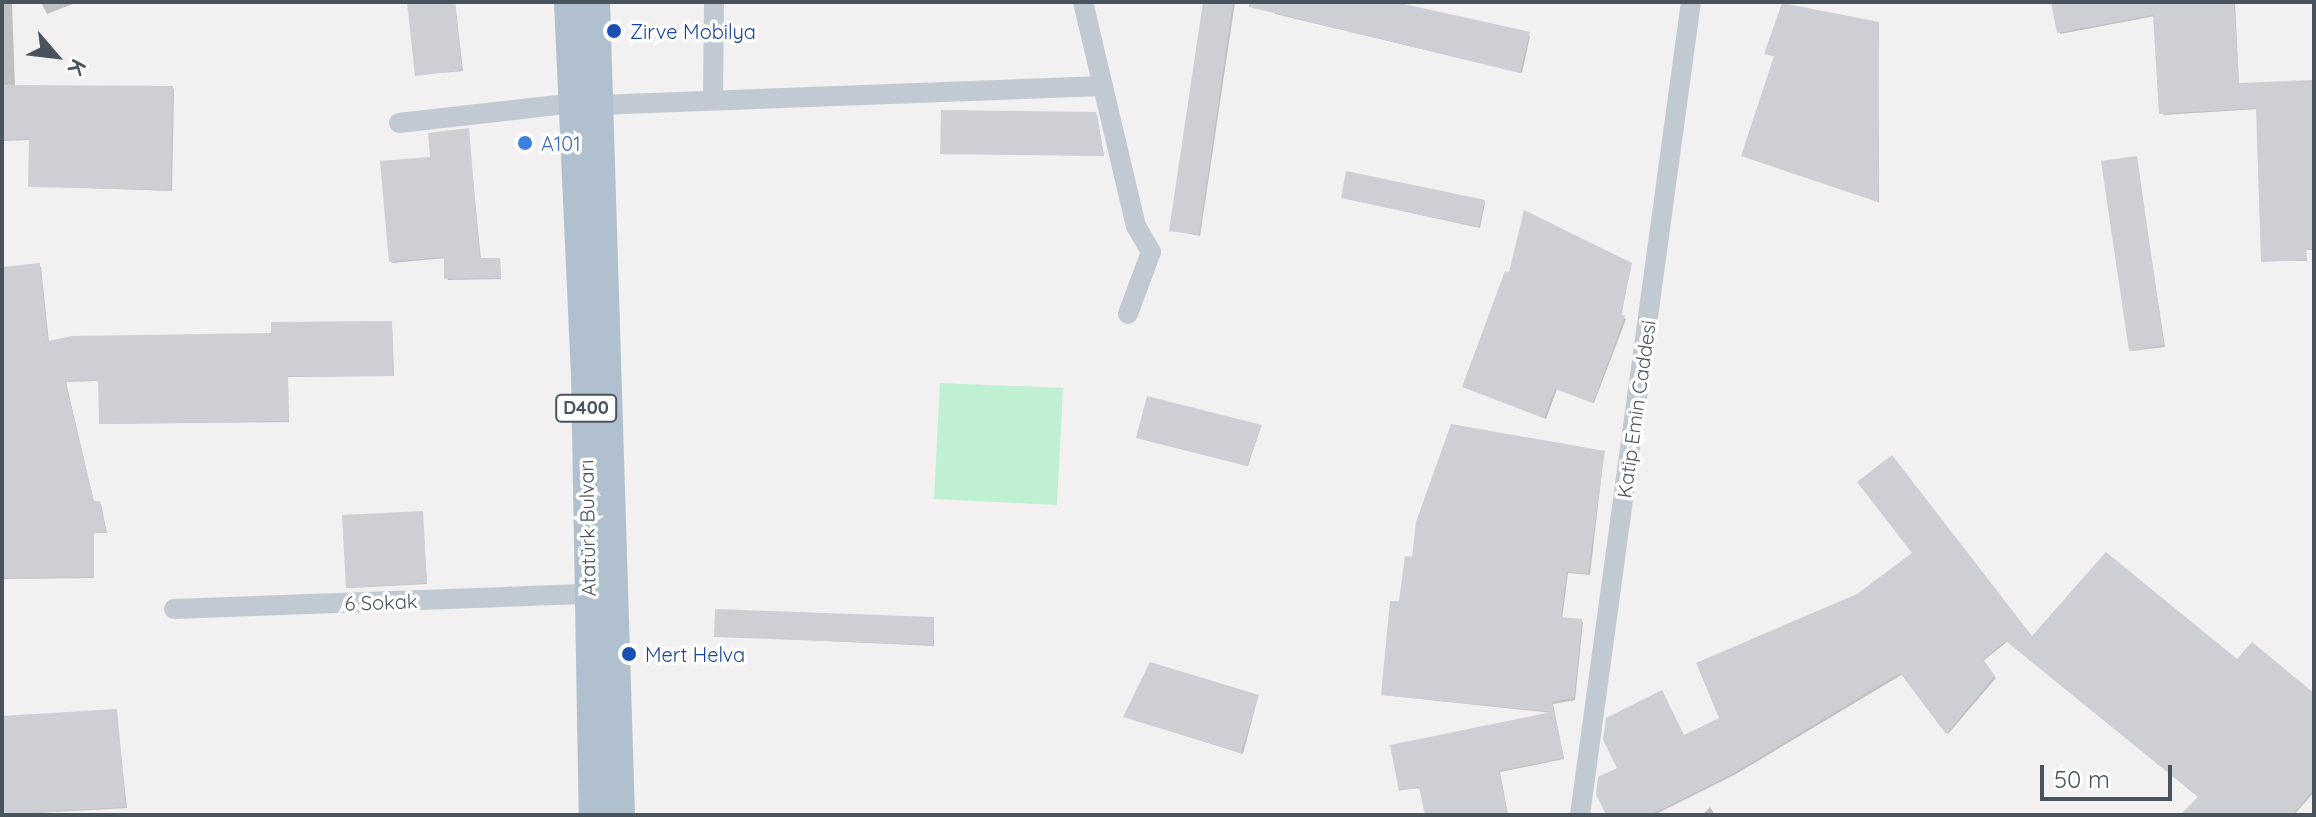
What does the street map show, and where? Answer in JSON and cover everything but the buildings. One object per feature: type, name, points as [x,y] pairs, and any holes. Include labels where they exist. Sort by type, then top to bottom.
[{"type":"main road","name":"Atatürk Bulvarı","points":[[569,2],[586,104],[620,815]]},
{"type":"main road","name":"Atatürk Bulvarı","points":[[594,815],[588,594],[586,104],[595,2]]},
{"type":"street","points":[[713,97],[714,2]]},
{"type":"street","points":[[1083,2],[1136,226],[1151,252],[1128,314]]},
{"type":"street","name":"Katip Emin Caddesi","points":[[1580,815],[1691,2]]},
{"type":"street","points":[[399,123],[586,104],[713,97],[1103,86]]},
{"type":"street","name":"6 Sokak","points":[[174,609],[588,594]]},
{"type":"green space","points":[[940,383],[1063,388],[1057,505],[934,499]]},
{"type":"place","name":"Zirve Mobilya","points":[[614,31]]},
{"type":"place","name":"A101","points":[[525,143]]},
{"type":"place","name":"Mert Helva","points":[[629,654]]}]
